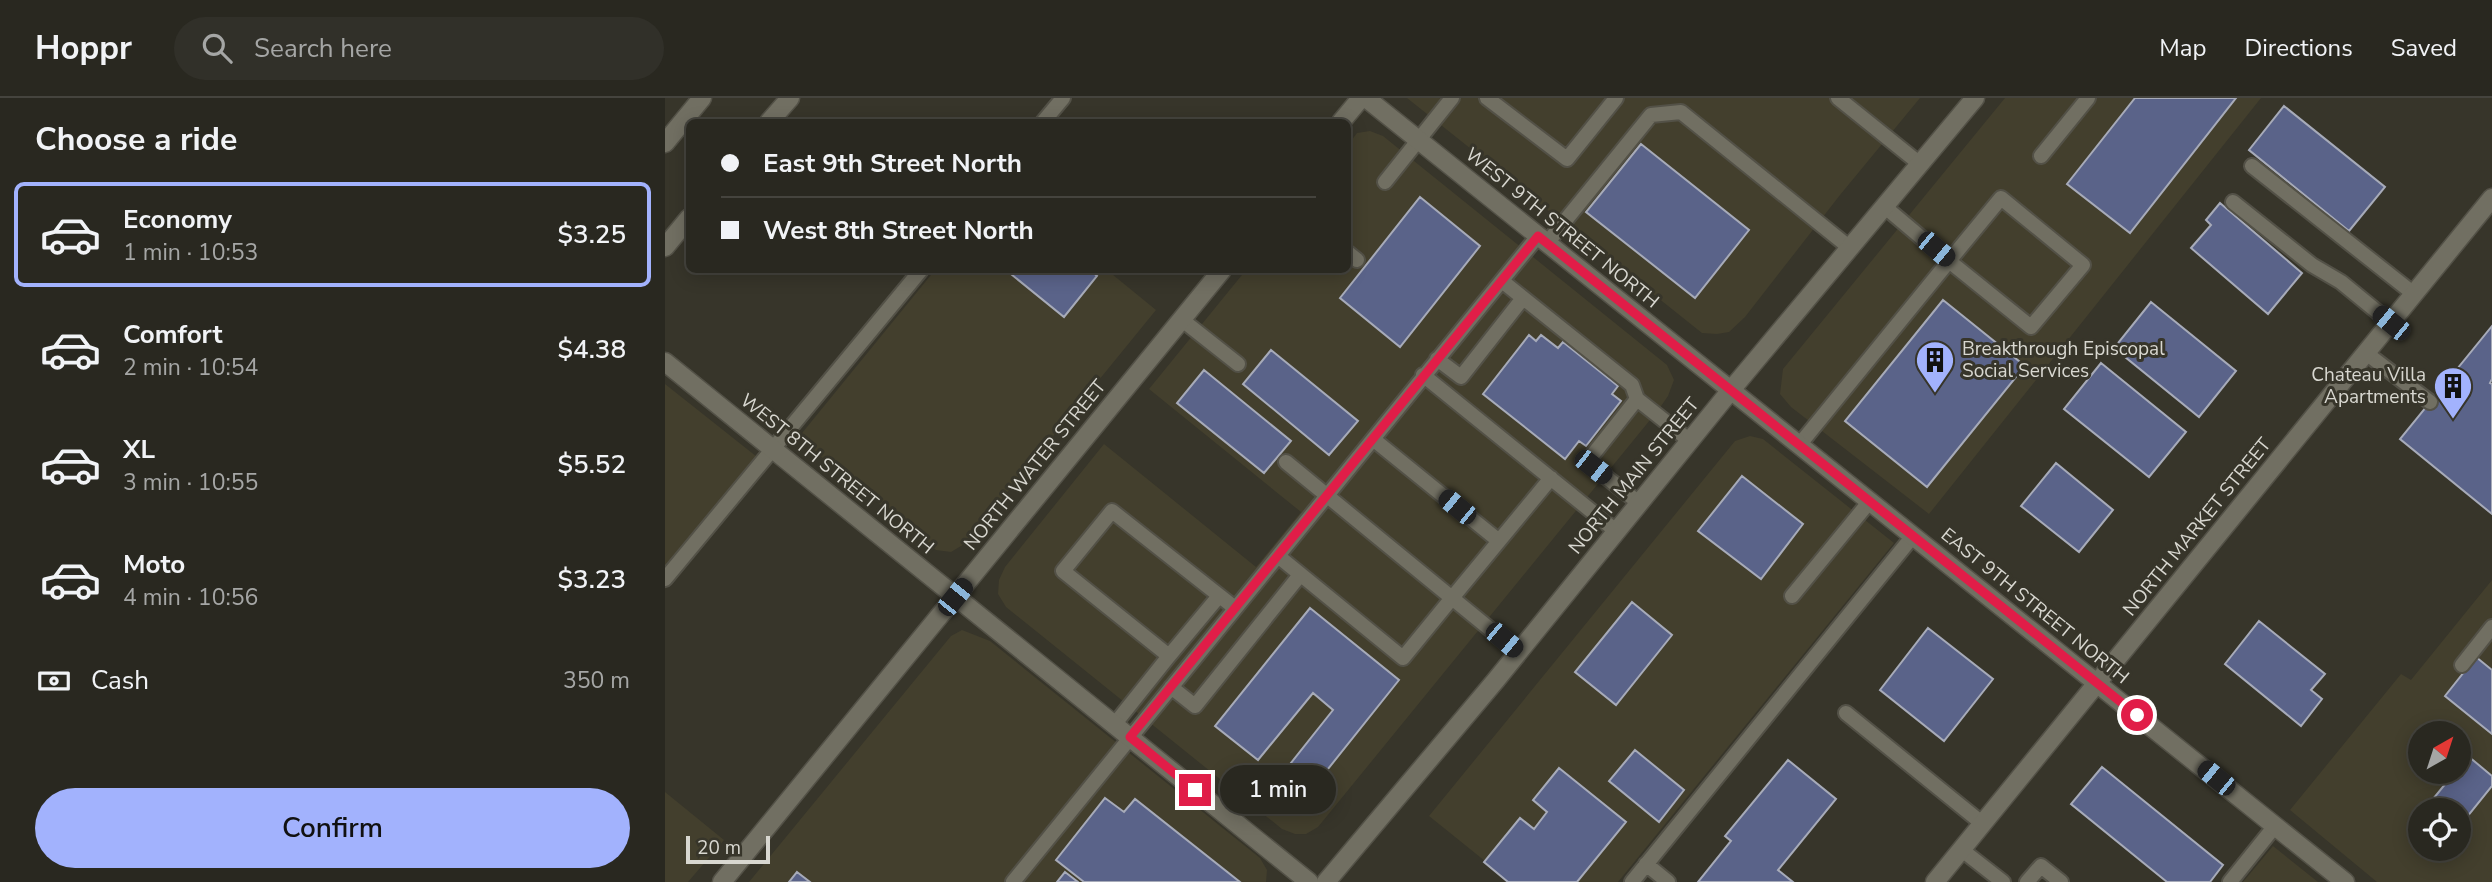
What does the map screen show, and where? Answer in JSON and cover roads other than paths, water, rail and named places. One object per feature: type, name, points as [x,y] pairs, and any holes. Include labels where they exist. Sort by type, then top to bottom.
[{"type":"street","points":[[665,143],[702,98]]},
{"type":"street","points":[[772,119],[790,98]]},
{"type":"street","points":[[1344,119],[1364,98]]},
{"type":"street","name":"WEST 9TH STREET NORTH","points":[[1364,98],[1731,390]]},
{"type":"street","name":"NORTH MAIN STREET","points":[[1326,882],[1975,98]]},
{"type":"street","name":"NORTH MARKET STREET","points":[[1935,882],[2492,198]]},
{"type":"street","points":[[665,247],[686,222]]},
{"type":"street","name":"NORTH WATER STREET","points":[[722,882],[1219,273]]},
{"type":"street","name":"WEST 8TH STREET NORTH","points":[[665,362],[1310,882]]},
{"type":"street","name":"EAST 9TH STREET NORTH","points":[[1731,390],[2345,882]]},
{"type":"lane","points":[[1046,119],[1063,98]]},
{"type":"lane","points":[[1385,182],[1452,98]]},
{"type":"lane","points":[[1487,98],[1567,159],[1616,98]]},
{"type":"lane","points":[[1838,98],[1920,164]]},
{"type":"lane","points":[[2041,156],[2088,98]]},
{"type":"lane","points":[[1013,882],[1423,375],[1502,281],[1651,114],[1681,112],[1850,248]]},
{"type":"lane","points":[[2252,166],[2414,294]]},
{"type":"lane","points":[[1800,444],[1949,261],[2001,198],[2083,265],[2031,327],[1949,261],[1885,207]]},
{"type":"lane","points":[[2233,202],[2312,265],[2341,282],[2391,323]]},
{"type":"lane","points":[[665,579],[919,273]]},
{"type":"lane","points":[[1502,281],[1632,385],[1637,399],[1690,441]]},
{"type":"lane","points":[[1437,359],[1461,377],[1523,298]]},
{"type":"lane","points":[[1181,319],[1238,364]]},
{"type":"lane","points":[[2367,353],[2430,402]]},
{"type":"lane","points":[[1423,375],[1616,531]]},
{"type":"lane","points":[[1637,399],[1587,462],[1639,503]]},
{"type":"lane","points":[[1373,439],[1499,541]]},
{"type":"lane","points":[[1286,462],[1518,652]]},
{"type":"lane","points":[[1277,556],[1403,658],[1551,478]]},
{"type":"lane","points":[[1792,596],[1870,500]]},
{"type":"lane","points":[[1169,656],[1063,570],[1112,511],[1235,608]]},
{"type":"lane","points":[[1632,882],[1913,536]]},
{"type":"lane","points":[[1171,687],[1195,706],[1300,575]]},
{"type":"lane","points":[[1114,724],[1219,596]]},
{"type":"lane","points":[[2462,665],[2492,627]]},
{"type":"lane","points":[[1846,713],[1983,824]]},
{"type":"lane","points":[[2229,882],[2275,826]]},
{"type":"lane","points":[[1962,850],[2003,882]]},
{"type":"lane","points":[[1646,864],[1668,882]]},
{"type":"lane","points":[[2027,882],[2041,866],[2061,882]]},
{"type":"place","name":"Breakthrough Episcopal Social Services","points":[[1935,394]]},
{"type":"place","name":"Chateau Villa Apartments","points":[[2453,420]]}]
